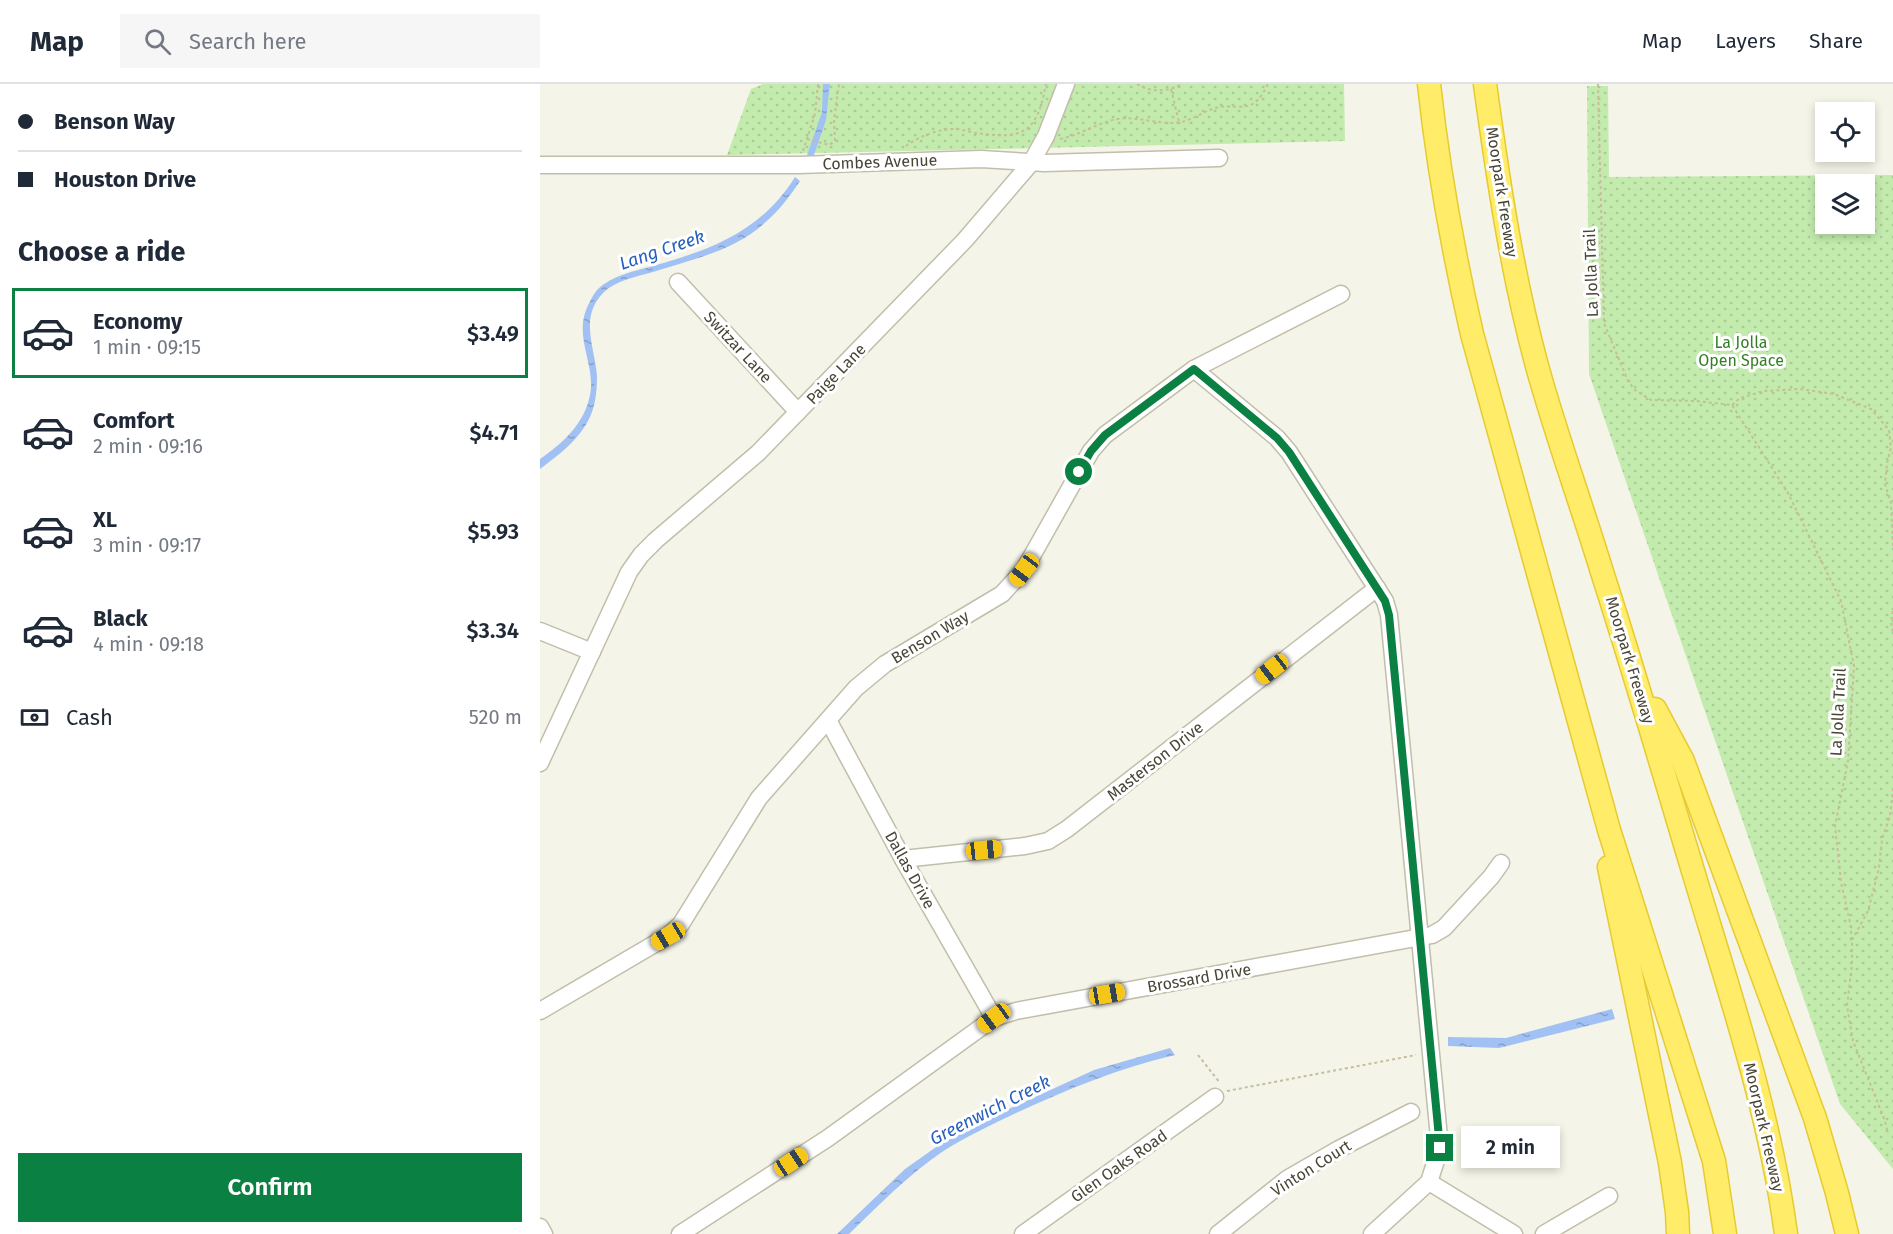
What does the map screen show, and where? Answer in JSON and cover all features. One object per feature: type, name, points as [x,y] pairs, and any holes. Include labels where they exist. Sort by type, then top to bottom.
[{"type":"highway","points":[[1429,84],[1436,149],[1453,252],[1472,334],[1609,830],[1714,1161],[1725,1234]]},
{"type":"highway","name":"Moorpark Freeway","points":[[1485,84],[1517,284],[1537,366],[1632,668],[1761,1103],[1786,1234]]},
{"type":"highway","points":[[1632,668],[1683,761],[1815,1118],[1847,1234]]},
{"type":"highway","points":[[1609,830],[1609,873],[1670,1163],[1678,1234]]},
{"type":"street","name":"Paige Lane","points":[[540,763],[629,572],[641,555],[758,453],[965,240],[1031,163],[1046,136],[1066,84]]},
{"type":"street","name":"Combes Avenue","points":[[540,165],[799,165],[948,159],[1031,163],[1219,158]]},
{"type":"street","name":"Switzar Lane","points":[[678,282],[798,412]]},
{"type":"street","name":"Benson Way","points":[[540,1011],[668,936],[681,924],[759,798],[862,682],[885,664],[1002,594],[1012,585],[1024,570],[1091,451],[1105,435],[1194,369],[1341,294]]},
{"type":"street","points":[[1194,369],[1277,438],[1289,452],[1385,601],[1389,615],[1440,1148],[1429,1182],[1372,1234]]},
{"type":"street","name":"Masterson Drive","points":[[903,859],[1025,846],[1048,841],[1077,822],[1377,588]]},
{"type":"street","points":[[540,631],[592,652]]},
{"type":"street","name":"Dallas Drive","points":[[828,720],[903,859],[994,1018]]},
{"type":"street","name":"Brossard Drive","points":[[680,1234],[828,1138],[994,1018],[1016,1011],[1432,935],[1444,928],[1501,863]]},
{"type":"street","name":"Glen Oaks Road","points":[[1023,1234],[1221,1094]]},
{"type":"street","name":"Vinton Court","points":[[1218,1234],[1287,1179],[1411,1112]]},
{"type":"street","points":[[1429,1182],[1514,1234]]},
{"type":"street","points":[[1544,1234],[1609,1196]]},
{"type":"street","points":[[540,1227],[544,1234]]},
{"type":"path","points":[[799,165],[809,140],[818,84]]},
{"type":"path","points":[[809,140],[829,145],[835,141],[834,120],[839,84]]},
{"type":"path","points":[[904,147],[930,134],[958,129],[998,136],[1017,135],[1031,127],[1038,113],[1046,84]]},
{"type":"path","points":[[1137,84],[1156,91],[1171,89],[1182,84]]},
{"type":"path","points":[[1046,136],[1061,140],[1077,135],[1096,124],[1120,118],[1179,122],[1199,117],[1208,110],[1221,106],[1251,105],[1262,95],[1268,84]]},
{"type":"path","name":"La Jolla Trail","points":[[1598,84],[1604,324],[1628,381],[1635,390],[1651,400],[1696,400],[1732,405],[1788,493],[1841,601],[1854,666],[1848,761],[1835,826],[1841,882],[1852,940],[1847,1006],[1853,1041],[1881,1110],[1888,1134]]},
{"type":"path","points":[[1171,89],[1179,122]]},
{"type":"path","points":[[1732,405],[1740,398],[1764,391],[1800,389],[1834,394],[1871,409],[1889,430],[1891,448],[1885,484],[1891,503],[1893,546]]},
{"type":"path","points":[[1893,611],[1891,622],[1893,634]]},
{"type":"path","name":"La Jolla Trail","points":[[1852,940],[1868,911],[1879,868],[1882,839],[1890,816],[1893,789]]},
{"type":"path","points":[[1198,1055],[1221,1094],[1430,1052]]},
{"type":"green space","points":[[763,84],[1344,84],[1345,141],[727,155],[751,89]]},
{"type":"green space","name":"La Jolla Open Space","points":[[1587,86],[1608,86],[1609,177],[1815,176],[1815,234],[1875,234],[1875,175],[1893,175],[1893,1169],[1840,1104],[1589,374]]},
{"type":"water","points":[[823,84],[830,84],[826,120],[813,158],[807,155],[822,112]]},
{"type":"water","points":[[795,177],[800,181],[785,202],[769,219],[737,242],[699,258],[626,279],[603,293],[592,312],[590,323],[597,376],[592,412],[577,437],[540,469],[540,459],[567,437],[586,409],[591,377],[583,339],[583,320],[588,305],[597,290],[617,277],[697,252],[734,235],[767,211]]},
{"type":"water","points":[[1612,1009],[1615,1019],[1499,1048],[1448,1046],[1448,1037],[1506,1038]]},
{"type":"water","points":[[1170,1048],[1175,1055],[1134,1066],[1074,1088],[960,1141],[917,1170],[849,1234],[837,1234],[905,1169],[939,1145],[989,1118],[1094,1070]]},
{"type":"route","points":[[1079,472],[1091,451],[1105,435],[1194,369],[1277,438],[1289,452],[1385,601],[1389,615],[1440,1148]]},
{"type":"water label","name":"Lang Creek","points":[[662,250]]},
{"type":"water label","name":"Greenwich Creek","points":[[990,1110]]}]
